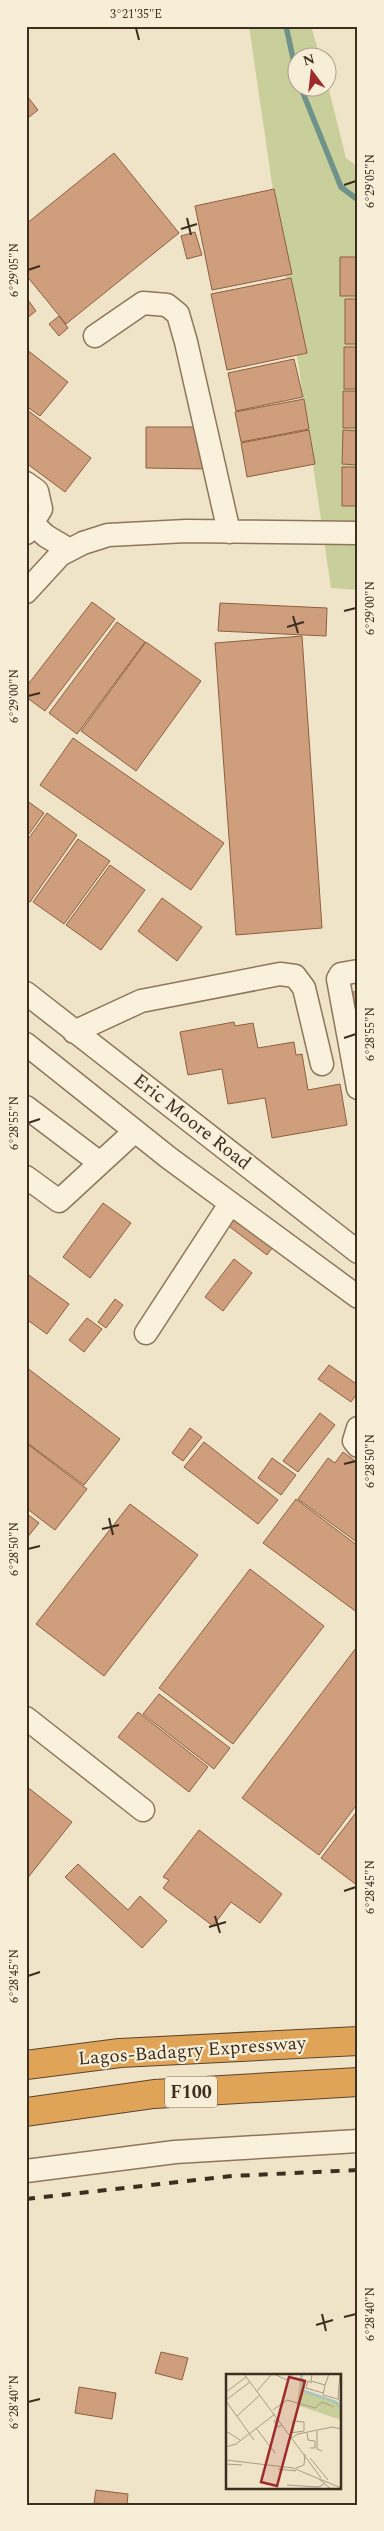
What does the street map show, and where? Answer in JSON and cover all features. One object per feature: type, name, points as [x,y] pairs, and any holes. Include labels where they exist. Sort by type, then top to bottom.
[{"type":"highway","name":"Lagos-Badagry Expressway","points":[[26,2065],[120,2053],[358,2040]]},
{"type":"highway","name":"F100","points":[[26,2112],[154,2094],[358,2082]]},
{"type":"street","points":[[95,336],[143,303],[167,305],[178,314],[229,532]]},
{"type":"street","points":[[26,483],[37,491],[41,509],[30,529],[68,549]]},
{"type":"street","points":[[26,592],[60,555],[68,549],[108,535],[186,530],[358,533]]},
{"type":"street","points":[[358,971],[341,974],[338,979],[358,1088]]},
{"type":"street","points":[[74,1032],[141,1001],[280,974],[295,976],[304,988],[322,1064]]},
{"type":"street","name":"Eric Moore Road","points":[[26,993],[358,1252]]},
{"type":"street","points":[[26,1044],[230,1204],[358,1297]]},
{"type":"street","points":[[27,1109],[100,1163]]},
{"type":"street","points":[[26,1177],[58,1201],[135,1130]]},
{"type":"street","points":[[146,1332],[230,1204]]},
{"type":"street","points":[[358,1428],[354,1441],[358,1446]]},
{"type":"street","points":[[26,1718],[143,1810]]},
{"type":"street","points":[[26,2172],[175,2152],[358,2141]]},
{"type":"green space","points":[[249,26],[311,26],[317,48],[286,48],[286,98],[331,98],[346,158],[358,167],[358,590],[331,588]]},
{"type":"building","points":[[27,96],[38,110],[28,118],[26,115]]},
{"type":"building","points":[[114,153],[179,233],[66,324],[26,275],[26,224]]},
{"type":"building","points":[[274,189],[292,274],[212,290],[195,206]]},
{"type":"building","points":[[195,232],[202,255],[187,259],[181,236]]},
{"type":"building","points":[[340,257],[358,257],[358,296],[340,296]]},
{"type":"building","points":[[291,278],[307,353],[227,370],[211,294]]},
{"type":"building","points":[[26,297],[36,311],[26,319]]},
{"type":"building","points":[[345,299],[358,299],[358,344],[345,344]]},
{"type":"building","points":[[59,316],[68,328],[59,336],[49,324]]},
{"type":"building","points":[[344,347],[358,347],[358,389],[344,389]]},
{"type":"building","points":[[26,349],[68,382],[40,416],[26,406]]},
{"type":"building","points":[[294,359],[303,397],[236,411],[228,373]]},
{"type":"building","points":[[343,391],[358,391],[358,428],[343,428]]},
{"type":"building","points":[[304,399],[309,429],[241,442],[235,412]]},
{"type":"building","points":[[26,409],[91,458],[65,492],[26,463]]},
{"type":"building","points":[[146,427],[200,427],[209,469],[146,468]]},
{"type":"building","points":[[309,430],[315,464],[247,477],[241,443]]},
{"type":"building","points":[[343,430],[358,431],[358,465],[342,464]]},
{"type":"building","points":[[342,467],[358,467],[358,506],[342,506]]},
{"type":"building","points":[[92,602],[115,619],[45,711],[26,697],[26,687]]},
{"type":"building","points":[[220,603],[327,608],[326,636],[218,631]]},
{"type":"building","points":[[117,622],[145,642],[77,734],[49,713]]},
{"type":"building","points":[[302,636],[322,928],[236,935],[215,643]]},
{"type":"building","points":[[146,642],[201,681],[136,771],[81,731]]},
{"type":"building","points":[[73,738],[224,843],[191,890],[40,785]]},
{"type":"building","points":[[26,800],[44,813],[26,838]]},
{"type":"building","points":[[47,813],[77,835],[30,902],[26,900],[26,842]]},
{"type":"building","points":[[78,839],[110,861],[64,924],[33,902]]},
{"type":"building","points":[[110,865],[145,890],[101,950],[66,925]]},
{"type":"building","points":[[162,898],[202,927],[177,961],[138,931]]},
{"type":"building","points":[[358,991],[358,1032],[349,993]]},
{"type":"building","points":[[234,1022],[235,1026],[253,1023],[258,1048],[294,1042],[296,1055],[302,1054],[308,1090],[340,1084],[347,1125],[272,1138],[265,1098],[228,1104],[222,1069],[188,1075],[180,1032]]},
{"type":"building","points":[[103,1203],[131,1223],[90,1278],[63,1257]]},
{"type":"building","points":[[234,1213],[275,1244],[267,1255],[226,1224]]},
{"type":"building","points":[[234,1259],[252,1273],[223,1311],[205,1297]]},
{"type":"building","points":[[26,1273],[69,1304],[47,1334],[26,1319]]},
{"type":"building","points":[[115,1299],[123,1305],[106,1328],[98,1322]]},
{"type":"building","points":[[87,1318],[102,1329],[84,1352],[69,1340]]},
{"type":"building","points":[[329,1365],[358,1385],[358,1392],[351,1402],[318,1379]]},
{"type":"building","points":[[26,1367],[120,1439],[84,1485],[26,1442]]},
{"type":"building","points":[[320,1413],[335,1425],[298,1472],[283,1461]]},
{"type":"building","points":[[190,1428],[202,1437],[183,1461],[172,1453]]},
{"type":"building","points":[[204,1442],[278,1500],[258,1524],[184,1467]]},
{"type":"building","points":[[26,1443],[87,1489],[55,1530],[26,1508]]},
{"type":"building","points":[[343,1452],[358,1463],[358,1543],[298,1499],[328,1458],[335,1463]]},
{"type":"building","points":[[272,1458],[296,1475],[281,1495],[258,1478]]},
{"type":"building","points":[[296,1499],[358,1546],[358,1613],[263,1543]]},
{"type":"building","points":[[130,1504],[198,1555],[104,1676],[36,1624]]},
{"type":"building","points":[[26,1513],[39,1523],[26,1539]]},
{"type":"building","points":[[250,1569],[324,1626],[233,1744],[159,1688]]},
{"type":"building","points":[[356,1648],[358,1650],[358,1803],[319,1855],[242,1798]]},
{"type":"building","points":[[159,1694],[230,1748],[214,1769],[143,1714]]},
{"type":"building","points":[[138,1712],[208,1767],[189,1792],[118,1737]]},
{"type":"building","points":[[26,1786],[72,1822],[26,1880]]},
{"type":"building","points":[[358,1810],[358,1886],[321,1858]]},
{"type":"building","points":[[199,1830],[282,1894],[260,1923],[231,1902],[213,1926],[163,1888],[169,1880],[163,1877]]},
{"type":"building","points":[[78,1864],[128,1910],[140,1896],[167,1921],[142,1948],[65,1877]]},
{"type":"building","points":[[161,2352],[188,2358],[182,2380],[155,2373]]},
{"type":"building","points":[[79,2387],[116,2393],[112,2419],[75,2413]]},
{"type":"building","points":[[96,2490],[128,2494],[127,2505],[94,2503]]},
{"type":"waterway","points":[[286,26],[291,48]]},
{"type":"waterway","points":[[305,98],[341,187],[358,200]]},
{"type":"railway","points":[[26,2199],[232,2176],[358,2170]]}]
